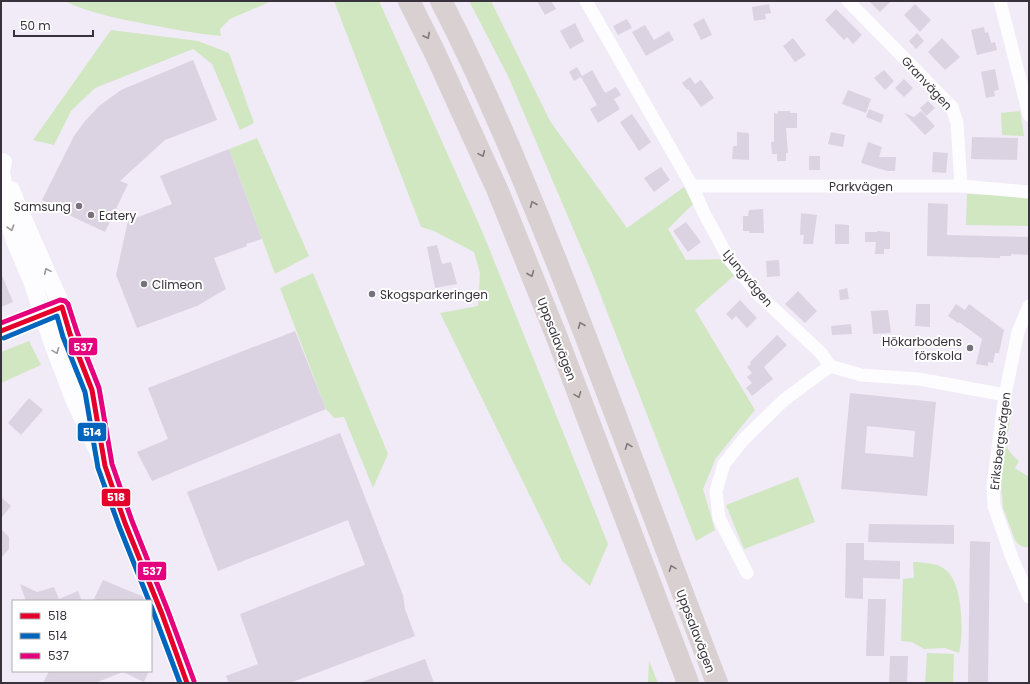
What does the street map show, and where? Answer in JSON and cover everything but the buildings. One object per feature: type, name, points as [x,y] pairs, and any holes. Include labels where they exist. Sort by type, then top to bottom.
[{"type":"highway","name":"Uppsalavägen","points":[[409,1],[439,60],[497,189],[555,333],[688,683]]},
{"type":"highway","name":"Uppsalavägen","points":[[441,1],[495,112],[524,181],[584,332],[649,503],[665,550],[717,683]]},
{"type":"street","name":"Ljungvägen","points":[[586,1],[692,186],[704,213],[729,259],[759,295],[821,354],[830,366]]},
{"type":"street","name":"Granvägen","points":[[848,1],[952,107],[957,123],[961,186]]},
{"type":"street","points":[[1000,1],[1029,114]]},
{"type":"street","points":[[2,158],[16,202],[62,307],[70,334],[92,390],[105,466]]},
{"type":"street","points":[[2,158],[1,170],[8,217],[15,241],[32,281],[42,314],[74,399],[105,466],[125,523],[162,614],[187,683]]},
{"type":"street","name":"Parkvägen","points":[[692,186],[961,186],[1029,192]]},
{"type":"street","name":"Eriksbergsvägen","points":[[1029,306],[1018,332],[1005,395],[993,486],[994,506],[1012,558],[1029,597]]},
{"type":"street","points":[[1,331],[62,307]]},
{"type":"street","points":[[746,573],[720,518],[716,491],[724,464],[743,440],[784,400],[830,366],[861,375],[919,378],[1005,395]]},
{"type":"green space","points":[[64,1],[272,1],[230,19],[220,29],[221,36],[151,25],[118,18],[96,13]]},
{"type":"green space","points":[[334,1],[379,1],[482,231],[608,544],[590,586],[562,561],[440,313],[478,306],[480,273],[474,252],[434,231],[421,227]]},
{"type":"green space","points":[[469,1],[491,1],[550,121],[627,228],[684,187],[693,204],[668,229],[686,260],[727,259],[736,274],[695,310],[755,410],[716,458],[703,489],[715,530],[696,541],[592,273],[508,76]]},
{"type":"green space","points":[[111,30],[198,41],[229,53],[254,123],[240,130],[212,64],[193,49],[95,88],[71,111],[54,145],[33,140]]},
{"type":"green space","points":[[1020,111],[1024,136],[1002,135],[1001,113]]},
{"type":"green space","points":[[257,138],[309,256],[275,274],[229,149]]},
{"type":"green space","points":[[967,194],[1029,196],[1029,226],[966,225]]},
{"type":"green space","points":[[313,273],[388,454],[373,488],[344,417],[334,418],[326,409],[280,288]]},
{"type":"green space","points":[[29,341],[41,365],[1,383],[1,352]]},
{"type":"green space","points":[[1008,420],[1010,420],[1006,445],[1011,454],[1019,461],[1015,468],[1029,477],[1029,547],[1021,546],[1015,540],[1003,508],[1001,468]]},
{"type":"green space","points":[[798,477],[815,522],[744,549],[726,505]]},
{"type":"green space","points":[[913,562],[928,563],[939,566],[946,570],[952,577],[956,586],[961,609],[961,644],[959,653],[945,648],[924,649],[912,642],[901,641],[903,579],[914,578]]},
{"type":"green space","points":[[927,653],[954,654],[953,683],[925,683]]},
{"type":"green space","points":[[649,661],[658,683],[648,683]]},
{"type":"transit line","name":"537","points":[[1,323],[60,300],[65,301],[68,304],[77,332],[99,388],[112,464],[132,521],[194,681]]},
{"type":"transit line","name":"518","points":[[62,307],[70,334],[92,390],[105,466],[125,523],[162,614],[187,683]]},
{"type":"transit line","name":"518","points":[[1,331],[62,307]]},
{"type":"transit line","name":"514","points":[[4,338],[57,316],[63,337],[85,392],[98,468],[149,600]]},
{"type":"transit line","name":"514","points":[[152,609],[180,683]]},
{"type":"place","name":"Samsung","points":[[79,206]]},
{"type":"place","name":"Eatery","points":[[91,215]]},
{"type":"place","name":"Climeon","points":[[144,284]]},
{"type":"place","name":"Skogsparkeringen","points":[[372,294]]},
{"type":"place","name":"Hökarbodens förskola","points":[[970,348]]}]
